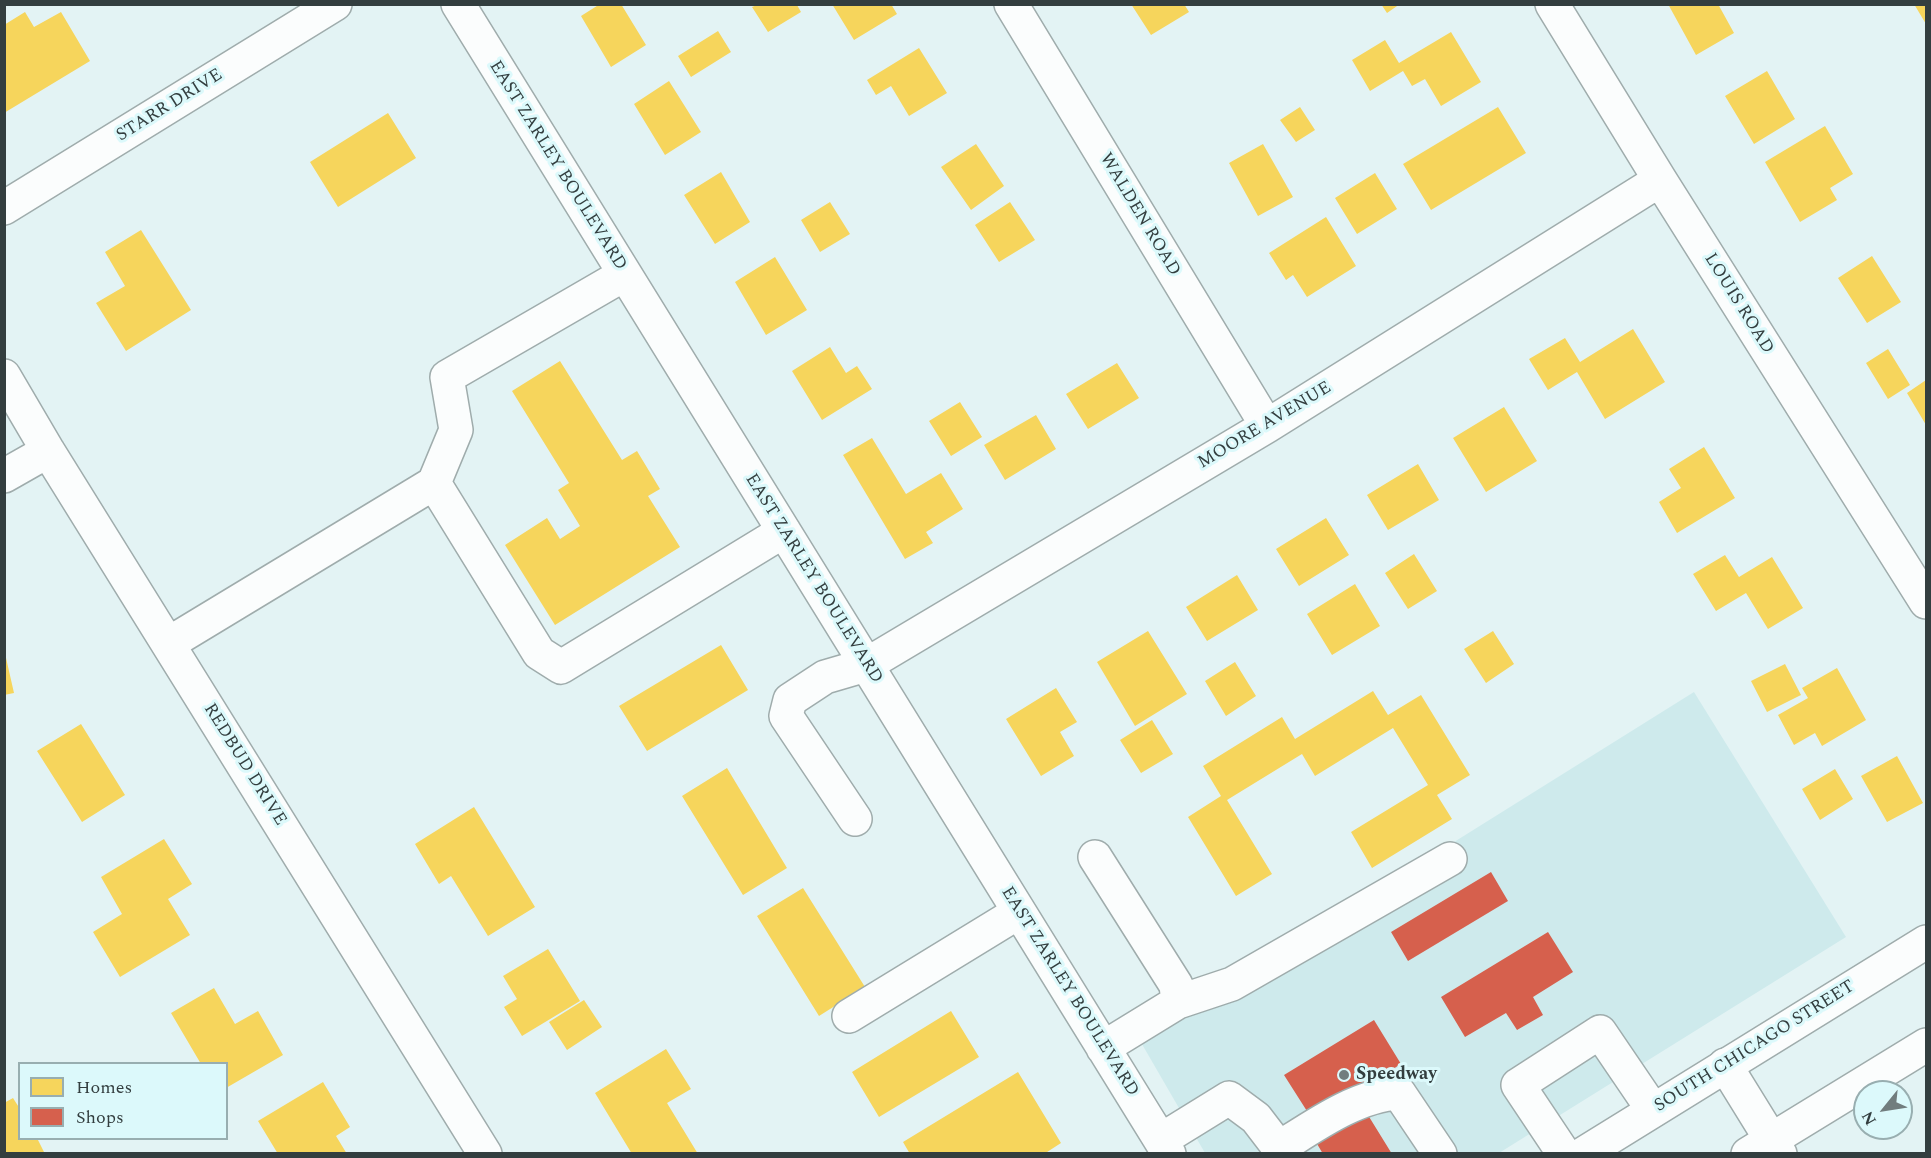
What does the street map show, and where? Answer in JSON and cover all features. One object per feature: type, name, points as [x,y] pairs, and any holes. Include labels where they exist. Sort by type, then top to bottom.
[{"type":"street","name":"STARR DRIVE","points":[[4,208],[335,4]]},
{"type":"street","name":"EAST ZARLEY BOULEVARD","points":[[458,4],[1165,1147]]},
{"type":"street","name":"WALDEN ROAD","points":[[1011,4],[1267,426]]},
{"type":"street","name":"LOUIS ROAD","points":[[1552,4],[1660,180],[1918,568],[1926,602]]},
{"type":"street","name":"MOORE AVENUE","points":[[855,819],[786,716],[790,700],[825,677],[867,665],[1267,426],[1660,180]]},
{"type":"street","points":[[168,644],[434,483],[456,430],[447,377],[624,274]]},
{"type":"street","name":"REDBUD DRIVE","points":[[4,376],[48,451],[485,1154]]},
{"type":"street","points":[[4,476],[48,451]]},
{"type":"street","points":[[434,483],[539,652],[561,667],[784,531]]},
{"type":"street","points":[[1095,857],[1176,985],[1178,1002]]},
{"type":"street","points":[[1103,1048],[1178,1002],[1233,984],[1449,859]]},
{"type":"street","points":[[849,1016],[1019,912]]},
{"type":"street","name":"SOUTH CHICAGO STREET","points":[[1583,1154],[1926,942]]},
{"type":"street","points":[[1563,1154],[1518,1085],[1600,1032],[1653,1110]]},
{"type":"street","points":[[1725,1065],[1766,1149],[1926,1045]]},
{"type":"street","points":[[1165,1147],[1229,1098],[1256,1118],[1280,1151],[1318,1124],[1364,1100],[1385,1093],[1399,1093],[1440,1154]]},
{"type":"shaded area","points":[[1694,692],[1846,937],[1499,1153],[1205,1153],[1139,1039]]},
{"type":"building: Homes","points":[[600,4],[621,4],[646,45],[611,67],[581,16]]},
{"type":"building: Homes","points":[[832,4],[891,4],[897,14],[854,40]]},
{"type":"building: Homes","points":[[1131,4],[1184,4],[1189,12],[1151,35]]},
{"type":"building: Homes","points":[[1381,4],[1400,4],[1387,13]]},
{"type":"building: Homes","points":[[1668,4],[1718,4],[1734,33],[1696,55]]},
{"type":"building: Homes","points":[[1914,4],[1926,4],[1926,24]]},
{"type":"building: Homes","points":[[797,5],[801,12],[768,32],[752,7]]},
{"type":"building: Homes","points":[[25,12],[34,27],[61,12],[90,61],[4,113],[4,25]]},
{"type":"building: Homes","points":[[718,31],[731,52],[691,77],[678,56]]},
{"type":"building: Homes","points":[[1451,32],[1481,82],[1441,106],[1425,79],[1412,86],[1403,71],[1370,91],[1352,60],[1385,40],[1399,63]]},
{"type":"building: Homes","points":[[919,48],[947,93],[909,116],[891,86],[876,95],[867,80]]},
{"type":"building: Homes","points":[[1767,71],[1795,119],[1754,144],[1725,96]]},
{"type":"building: Homes","points":[[669,81],[701,132],[665,155],[634,104]]},
{"type":"building: Homes","points":[[1300,107],[1315,130],[1296,142],[1280,120]]},
{"type":"building: Homes","points":[[1498,107],[1526,153],[1431,210],[1403,164]]},
{"type":"building: Homes","points":[[388,113],[416,158],[338,207],[310,162]]},
{"type":"building: Homes","points":[[1825,126],[1853,174],[1830,188],[1837,200],[1800,222],[1765,162]]},
{"type":"building: Homes","points":[[976,144],[1004,186],[971,210],[941,167]]},
{"type":"building: Homes","points":[[1263,144],[1293,197],[1258,216],[1229,163]]},
{"type":"building: Homes","points":[[721,172],[750,222],[715,244],[684,195]]},
{"type":"building: Homes","points":[[1375,173],[1397,209],[1357,234],[1335,198]]},
{"type":"building: Homes","points":[[830,202],[850,234],[820,252],[801,220]]},
{"type":"building: Homes","points":[[1010,202],[1035,240],[999,262],[975,225]]},
{"type":"building: Homes","points":[[1326,217],[1356,266],[1307,297],[1293,275],[1286,280],[1269,253]]},
{"type":"building: Homes","points":[[141,230],[191,310],[126,351],[96,303],[125,286],[105,252]]},
{"type":"building: Homes","points":[[1872,256],[1901,302],[1867,323],[1838,278]]},
{"type":"building: Homes","points":[[775,257],[807,310],[766,335],[735,282]]},
{"type":"building: Homes","points":[[1633,329],[1665,382],[1605,419],[1577,372],[1548,390],[1529,359],[1565,338],[1580,362]]},
{"type":"building: Homes","points":[[830,347],[846,373],[857,366],[872,389],[822,420],[792,371]]},
{"type":"building: Homes","points":[[1888,349],[1910,385],[1888,399],[1866,363]]},
{"type":"building: Homes","points":[[560,361],[622,460],[637,451],[660,489],[648,496],[680,547],[555,625],[505,545],[547,518],[560,539],[580,526],[558,490],[569,483],[512,391]]},
{"type":"building: Homes","points":[[1117,363],[1139,398],[1088,429],[1066,394]]},
{"type":"building: Homes","points":[[1926,380],[1926,425],[1907,393]]},
{"type":"building: Homes","points":[[960,402],[982,437],[951,456],[929,421]]},
{"type":"building: Homes","points":[[1504,407],[1537,461],[1486,492],[1453,438]]},
{"type":"building: Homes","points":[[1036,415],[1056,449],[1005,480],[984,445]]},
{"type":"building: Homes","points":[[872,438],[906,494],[941,473],[963,509],[926,532],[933,543],[905,559],[843,455]]},
{"type":"building: Homes","points":[[1704,447],[1735,498],[1677,533],[1659,502],[1681,488],[1669,469]]},
{"type":"building: Homes","points":[[1418,464],[1439,500],[1388,530],[1367,495]]},
{"type":"building: Homes","points":[[1326,518],[1349,555],[1299,586],[1276,549]]},
{"type":"building: Homes","points":[[1414,554],[1437,591],[1408,609],[1385,573]]},
{"type":"building: Homes","points":[[1725,555],[1739,577],[1772,557],[1803,608],[1768,629],[1746,593],[1716,611],[1693,574]]},
{"type":"building: Homes","points":[[1237,575],[1258,610],[1207,641],[1186,607]]},
{"type":"building: Homes","points":[[1355,584],[1380,626],[1332,655],[1307,614]]},
{"type":"building: Homes","points":[[1148,631],[1187,694],[1135,726],[1097,662]]},
{"type":"building: Homes","points":[[1493,631],[1514,664],[1486,683],[1464,649]]},
{"type":"building: Homes","points":[[721,645],[748,690],[647,751],[619,706]]},
{"type":"building: Homes","points":[[4,649],[14,693],[4,695]]},
{"type":"building: Homes","points":[[1235,662],[1256,696],[1226,716],[1205,681]]},
{"type":"building: Homes","points":[[1785,664],[1801,695],[1767,712],[1751,681]]},
{"type":"building: Homes","points":[[1837,668],[1866,720],[1822,746],[1815,733],[1794,745],[1778,715],[1808,698],[1802,688]]},
{"type":"building: Homes","points":[[1056,688],[1077,722],[1060,732],[1074,756],[1041,776],[1006,719]]},
{"type":"building: Homes","points":[[1373,691],[1388,715],[1421,695],[1470,775],[1437,795],[1452,819],[1372,868],[1351,832],[1428,785],[1393,728],[1315,776],[1302,754],[1227,800],[1272,874],[1236,896],[1188,817],[1221,796],[1203,766],[1282,717],[1295,739]]},
{"type":"building: Homes","points":[[1152,720],[1173,754],[1141,773],[1120,740]]},
{"type":"building: Homes","points":[[81,724],[125,795],[82,822],[37,751]]},
{"type":"building: Homes","points":[[1897,756],[1923,803],[1887,822],[1861,776]]},
{"type":"building: Homes","points":[[727,768],[787,868],[743,895],[682,796]]},
{"type":"building: Homes","points":[[1835,769],[1853,799],[1820,820],[1802,789]]},
{"type":"building: Homes","points":[[474,807],[535,907],[488,936],[451,876],[439,884],[415,844]]},
{"type":"building: Homes","points":[[164,839],[192,884],[168,899],[190,935],[120,977],[93,932],[122,914],[101,877]]},
{"type":"building: Homes","points":[[803,888],[865,987],[819,1016],[757,916]]},
{"type":"building: Homes","points":[[548,949],[580,1001],[522,1036],[504,1007],[517,999],[503,976]]},
{"type":"building: Homes","points":[[214,988],[235,1024],[258,1011],[283,1055],[228,1087],[228,1062],[200,1062],[171,1013]]},
{"type":"building: Homes","points":[[584,1000],[602,1027],[567,1050],[549,1022]]},
{"type":"building: Homes","points":[[951,1011],[979,1057],[879,1117],[852,1072]]},
{"type":"building: Homes","points":[[666,1049],[691,1089],[667,1103],[698,1154],[632,1154],[595,1093]]},
{"type":"building: Homes","points":[[1018,1072],[1061,1143],[1044,1154],[910,1154],[903,1142]]},
{"type":"building: Homes","points":[[323,1082],[350,1127],[336,1136],[347,1154],[278,1154],[258,1121]]},
{"type":"building: Homes","points":[[13,1098],[18,1106],[18,1140],[38,1140],[45,1154],[4,1154],[4,1103]]},
{"type":"building: Shops","points":[[1491,872],[1508,901],[1408,961],[1391,932]]},
{"type":"building: Shops","points":[[1548,932],[1573,972],[1533,997],[1543,1015],[1517,1030],[1506,1013],[1465,1037],[1441,997]]},
{"type":"building: Shops","points":[[1374,1020],[1401,1064],[1312,1119],[1284,1075]]},
{"type":"building: Shops","points":[[1363,1107],[1392,1154],[1323,1154],[1313,1137]]},
{"type":"place","name":"Speedway","points":[[1344,1075]]}]
